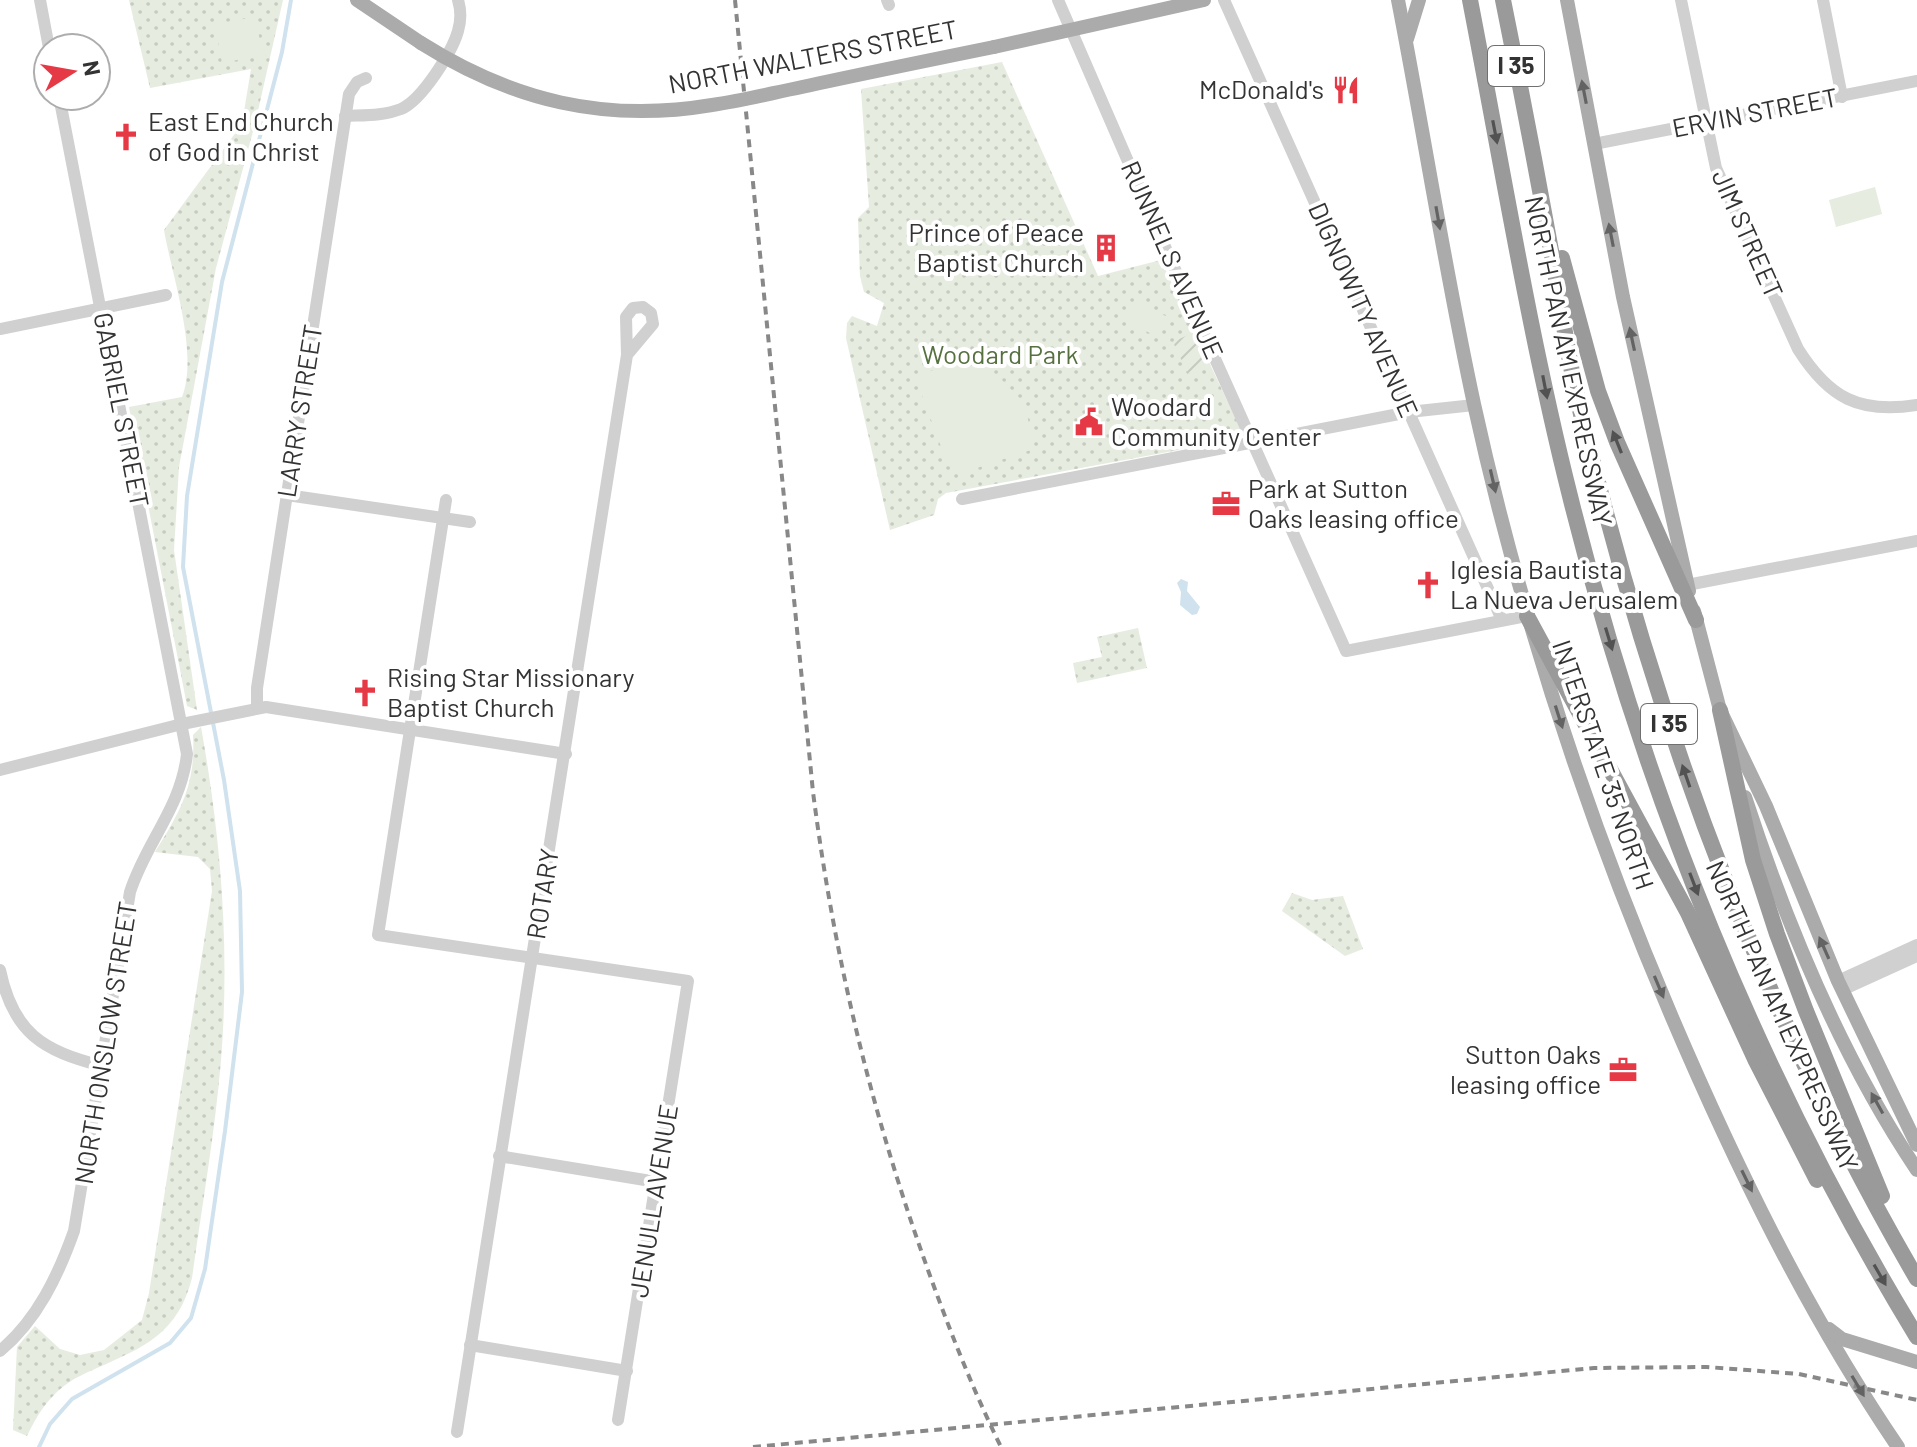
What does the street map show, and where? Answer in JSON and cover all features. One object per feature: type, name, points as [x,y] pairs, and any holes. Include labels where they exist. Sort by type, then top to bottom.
[{"type":"highway","name":"NORTH PAN AM EXPRESSWAY","points":[[1470,0],[1551,414],[1574,512],[1613,652],[1663,803],[1724,960],[1791,1106],[1858,1237],[1917,1337]]},
{"type":"highway","name":"NORTH PAN AM EXPRESSWAY","points":[[1503,0],[1580,410],[1626,589],[1688,782],[1781,1014],[1846,1149],[1917,1276]]},
{"type":"highway","points":[[1529,132],[1598,391],[1617,442],[1696,620]]},
{"type":"highway","points":[[1527,616],[1688,913],[1801,1151],[1858,1237]]},
{"type":"highway","points":[[1720,710],[1753,860],[1777,934],[1860,1146],[1917,1276]]},
{"type":"main road","name":"NORTH WALTERS STREET","points":[[357,0],[455,64],[510,89],[571,105],[636,112],[709,106],[1072,31],[1204,0]]},
{"type":"main road","name":"INTERSTATE 35 NORTH","points":[[1398,0],[1474,405],[1527,616],[1590,812],[1637,935],[1704,1092],[1796,1279],[1898,1447]]},
{"type":"main road","points":[[1558,0],[1570,21]]},
{"type":"main road","points":[[1567,0],[1623,297],[1679,552],[1720,710],[1766,859],[1809,969],[1858,1068],[1917,1170]]},
{"type":"main road","points":[[1406,43],[1418,2]]},
{"type":"main road","points":[[1720,710],[1766,806],[1840,985],[1917,1145]]},
{"type":"main road","points":[[1822,1323],[1842,1339],[1917,1362]]},
{"type":"street","points":[[40,0],[46,32]]},
{"type":"street","points":[[345,116],[385,114],[402,109],[420,94],[457,36],[458,0]]},
{"type":"street","name":"RUNNELS AVENUE","points":[[1058,0],[1346,651],[1502,620]]},
{"type":"street","name":"DIGNOWITY AVENUE","points":[[1224,0],[1502,620]]},
{"type":"street","name":"JIM STREET","points":[[1681,0],[1716,168],[1798,349],[1813,373],[1845,399],[1864,406],[1892,409],[1917,405]]},
{"type":"street","points":[[1823,0],[1842,97]]},
{"type":"street","name":"LARRY STREET","points":[[257,707],[257,688],[345,116],[349,94],[357,82],[366,78]]},
{"type":"street","name":"ERVIN STREET","points":[[1594,144],[1917,81]]},
{"type":"street","name":"GABRIEL STREET","points":[[62,112],[182,724]]},
{"type":"street","points":[[0,329],[166,295]]},
{"type":"street","name":"ROTARY","points":[[457,1432],[627,355]]},
{"type":"street","points":[[962,499],[1409,412],[1474,405]]},
{"type":"street","points":[[287,495],[470,522]]},
{"type":"street","points":[[446,500],[378,935],[533,959]]},
{"type":"street","points":[[1687,585],[1917,541]]},
{"type":"street","points":[[1502,620],[1527,616]]},
{"type":"street","points":[[0,770],[257,707],[566,754]]},
{"type":"street","name":"NORTH ONSLOW STREET","points":[[0,1351],[22,1330],[38,1308],[64,1259],[74,1231],[130,892],[142,861],[170,814],[183,780],[187,754],[182,724]]},
{"type":"street","points":[[1840,985],[1917,945]]},
{"type":"street","points":[[1840,985],[1917,955]]},
{"type":"street","name":"JENULL AVENUE","points":[[533,959],[688,981],[618,1420]]},
{"type":"street","points":[[0,970],[8,1000],[28,1033],[63,1055],[102,1066]]},
{"type":"street","points":[[499,1156],[657,1182]]},
{"type":"street","points":[[470,1345],[627,1371]]},
{"type":"green space","points":[[129,0],[283,0],[255,124],[216,268],[179,467],[174,550],[197,710],[187,706],[129,407],[182,397],[186,379],[186,337],[164,230],[242,124],[251,69],[150,88]]},
{"type":"green space","points":[[255,17],[263,55],[222,63],[215,24]]},
{"type":"green space","name":"Woodard Park","points":[[1002,62],[1098,276],[1161,260],[1241,430],[1240,435],[1233,440],[946,493],[938,499],[934,515],[890,530],[846,338],[847,323],[852,316],[877,326],[884,303],[864,292],[860,276],[858,218],[869,207],[861,89]]},
{"type":"green space","points":[[1875,187],[1882,214],[1836,227],[1829,200]]},
{"type":"green space","points":[[1134,302],[1168,317],[1159,337],[1125,322]]},
{"type":"green space","points":[[1192,333],[1207,364],[1188,374],[1173,342]]},
{"type":"green space","points":[[958,362],[997,375],[1025,404],[1034,449],[965,472],[948,466],[915,376]]},
{"type":"green space","points":[[1138,628],[1147,668],[1077,683],[1073,663],[1102,657],[1097,637]]},
{"type":"green space","points":[[201,727],[214,810],[222,893],[224,1018],[212,1142],[192,1278],[178,1312],[157,1336],[64,1386],[42,1409],[27,1436],[13,1430],[17,1347],[35,1326],[60,1349],[80,1355],[104,1350],[142,1320],[149,1293],[212,891],[210,869],[198,857],[155,852],[184,797],[192,769],[193,735]]},
{"type":"green space","points":[[1292,893],[1312,900],[1343,896],[1363,949],[1345,956],[1282,911]]},
{"type":"water","points":[[1181,579],[1188,582],[1187,591],[1200,607],[1197,614],[1192,615],[1180,605],[1181,592],[1177,583]]},
{"type":"waterway","points":[[39,1447],[50,1424],[72,1399],[170,1343],[191,1318],[205,1269],[242,992],[240,891],[224,780],[183,567],[187,496],[222,282],[282,52],[291,0]]},
{"type":"railway","points":[[735,0],[813,792],[831,912],[870,1084],[904,1199],[950,1329],[1001,1447]]},
{"type":"railway","points":[[753,1447],[1594,1368],[1707,1367],[1799,1374],[1917,1400]]},
{"type":"place","name":"McDonald's","points":[[1346,90]]},
{"type":"place","name":"East End Church of God in Christ","points":[[126,137]]},
{"type":"place","name":"Prince of Peace Baptist Church","points":[[1106,248]]},
{"type":"place","name":"Woodard Community Center","points":[[1089,422]]},
{"type":"place","name":"Park at Sutton Oaks leasing office","points":[[1226,504]]},
{"type":"place","name":"Iglesia Bautista La Nueva Jerusalem","points":[[1428,585]]},
{"type":"place","name":"Rising Star Missionary Baptist Church","points":[[365,693]]},
{"type":"place","name":"Sutton Oaks leasing office","points":[[1623,1070]]}]
